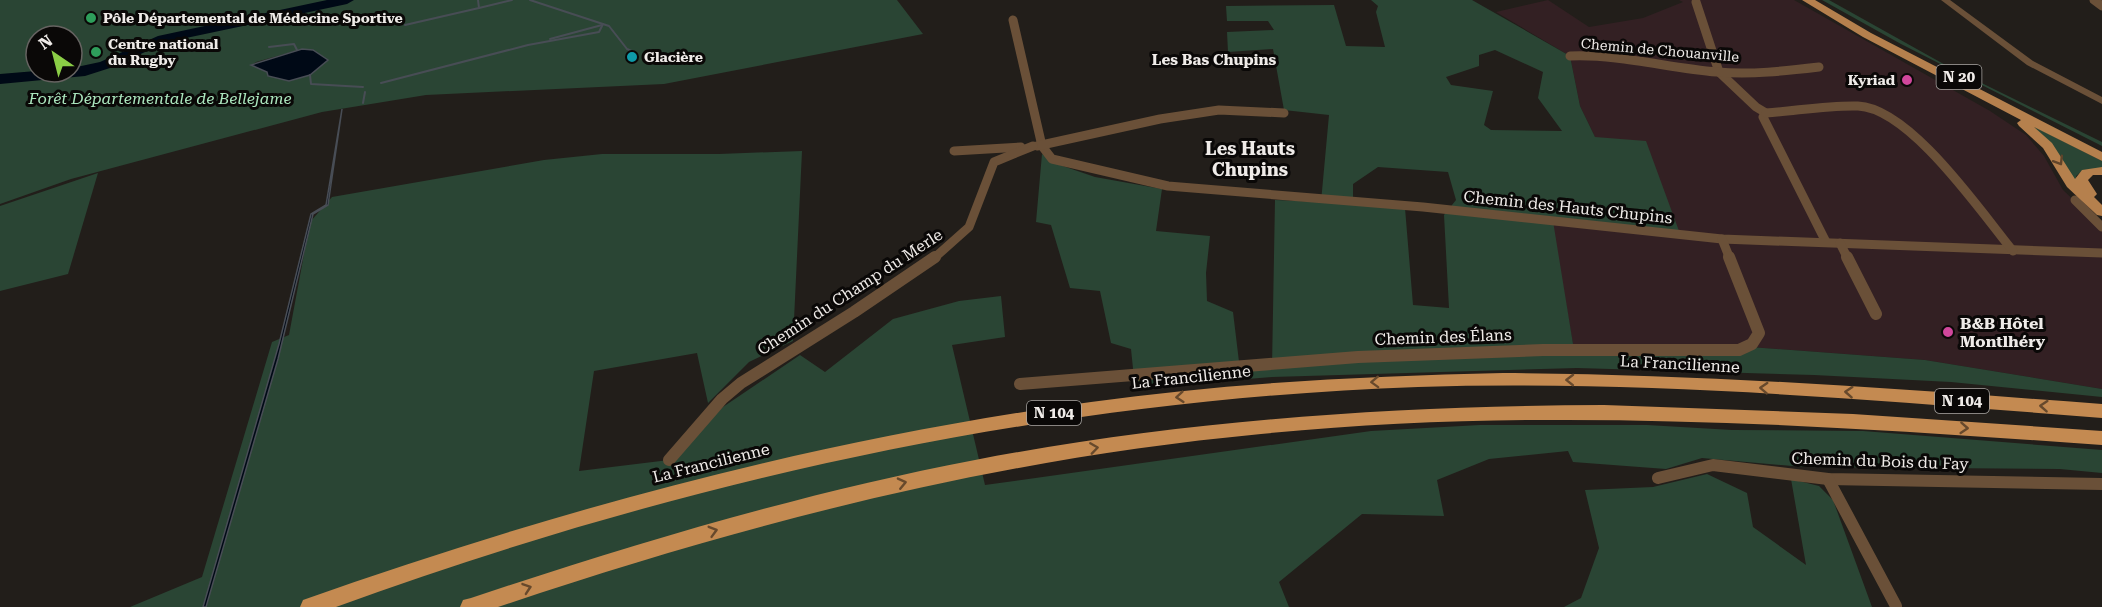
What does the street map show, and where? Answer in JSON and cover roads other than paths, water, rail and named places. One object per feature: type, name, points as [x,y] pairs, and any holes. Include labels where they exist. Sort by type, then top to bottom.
[{"type":"highway","name":"La Francilienne","points":[[311,607],[457,556],[562,523],[724,479],[807,459],[963,427],[1168,398],[1333,384],[1420,380],[1608,381],[1823,390],[2102,411]]},
{"type":"highway","name":"N 104","points":[[471,607],[673,543],[897,484],[1050,454],[1254,428],[1439,415],[1623,412],[1853,421],[2102,438]]},
{"type":"main road","name":"N 20","points":[[1807,0],[2102,157]]},
{"type":"main road","name":"N 20","points":[[1817,0],[1882,37],[2102,150]]},
{"type":"main road","points":[[1984,96],[2042,140],[2055,155],[2072,184],[2102,213]]},
{"type":"main road","points":[[2102,171],[2092,171],[2084,175],[2081,180],[2085,190],[2102,203]]},
{"type":"street","points":[[1945,0],[2030,63],[2102,101]]},
{"type":"street","points":[[2094,0],[2102,6]]},
{"type":"street","points":[[1696,2],[1719,72],[1756,107],[1766,113],[1851,105],[1869,108],[1887,116],[1930,150],[2013,251]]},
{"type":"street","points":[[1013,20],[1037,146]]},
{"type":"street","name":"Chemin de Chouanville","points":[[1570,56],[1594,56],[1719,72],[1783,71],[1819,67]]},
{"type":"street","points":[[954,151],[1037,146],[1160,119],[1219,110],[1284,113]]},
{"type":"street","points":[[1766,113],[1763,117],[1826,242]]},
{"type":"street","name":"Chemin des Hauts Chupins","points":[[1037,146],[1059,162],[1168,186],[1423,207],[1722,239],[2102,253]]},
{"type":"street","name":"Chemin du Champ du Merle","points":[[669,460],[722,399],[741,383],[835,324],[950,247],[969,227],[994,162],[1037,146]]},
{"type":"street","points":[[2075,200],[2102,227]]},
{"type":"street","name":"Chemin des Élans","points":[[1020,384],[1358,357],[1543,350],[1739,350],[1756,341],[1759,333],[1722,239]]},
{"type":"street","points":[[1840,243],[1876,314]]},
{"type":"street","name":"Chemin du Bois du Fay","points":[[1658,478],[1713,465],[1828,479],[2102,484]]},
{"type":"street","points":[[1828,479],[1896,606]]},
{"type":"waterway","points":[[0,79],[85,71],[105,65],[163,39],[347,0]]},
{"type":"waterway","points":[[478,0],[479,8]]},
{"type":"waterway","points":[[479,8],[512,0]]},
{"type":"waterway","points":[[530,0],[603,24]]},
{"type":"waterway","points":[[405,25],[479,8]]},
{"type":"waterway","points":[[381,83],[528,45],[599,32],[603,24]]},
{"type":"waterway","points":[[603,24],[609,26],[627,49],[634,52]]},
{"type":"waterway","points":[[550,39],[602,25]]},
{"type":"waterway","points":[[269,47],[294,44],[297,50]]},
{"type":"waterway","points":[[310,75],[311,84],[363,87]]},
{"type":"waterway","points":[[363,103],[365,92]]},
{"type":"place","name":"Pôle Départemental de Médecine Sportive","points":[[91,18]]},
{"type":"place","name":"Centre national du Rugby","points":[[96,52]]},
{"type":"place","name":"Glacière","points":[[632,57]]},
{"type":"place","name":"Kyriad","points":[[1907,80]]},
{"type":"place","name":"B&B Hôtel Montlhéry","points":[[1948,332]]},
{"type":"district","name":"Les Bas Chupins","points":[[1214,60]]},
{"type":"district","name":"Les Hauts Chupins","points":[[1250,158]]},
{"type":"park label","name":"Forêt Départementale de Bellejame","points":[[160,98]]}]
